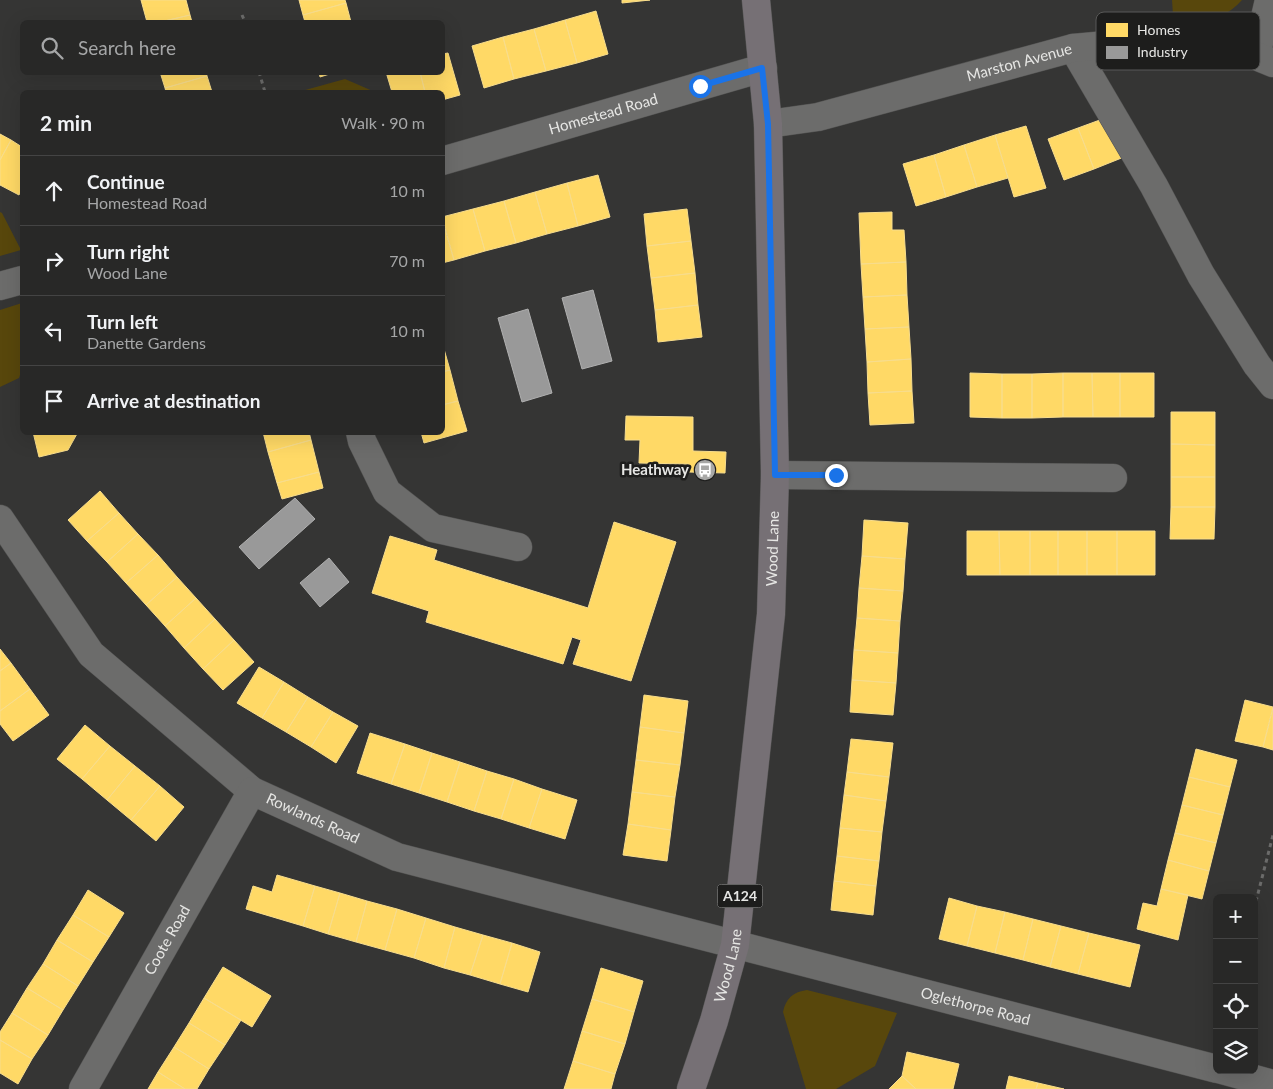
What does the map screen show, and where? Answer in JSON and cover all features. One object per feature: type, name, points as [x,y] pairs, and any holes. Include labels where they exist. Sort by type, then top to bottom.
[{"type":"main road","name":"Wood Lane","points":[[692,1089],[714,1021],[735,945],[771,614],[775,475],[768,124],[756,0]]},
{"type":"street","points":[[1265,60],[1270,0]]},
{"type":"street","name":"Marston Avenue","points":[[768,124],[818,117],[1073,48],[1096,46]]},
{"type":"street","points":[[1073,48],[1154,186],[1201,275],[1273,386]]},
{"type":"street","name":"Homestead Road","points":[[445,160],[762,68]]},
{"type":"street","points":[[0,286],[20,281]]},
{"type":"street","points":[[361,435],[387,492],[433,528],[518,547]]},
{"type":"street","points":[[775,475],[1112,478]]},
{"type":"street","name":"Rowlands Road","points":[[0,520],[91,654],[252,791],[398,856],[735,945]]},
{"type":"street","name":"Coote Road","points":[[83,1089],[252,791]]},
{"type":"street","name":"Oglethorpe Road","points":[[735,945],[1213,1068]]},
{"type":"street","points":[[1237,1074],[1273,1084]]},
{"type":"path","points":[[242,15],[244,20]]},
{"type":"path","points":[[260,75],[264,90]]},
{"type":"path","points":[[1258,894],[1273,835]]},
{"type":"shaded area","points":[[1172,0],[1242,0],[1228,12],[1173,12]]},
{"type":"shaded area","points":[[345,79],[370,90],[305,90]]},
{"type":"shaded area","points":[[0,212],[20,250],[0,256]]},
{"type":"shaded area","points":[[20,304],[20,375],[19,378],[0,387],[0,310]]},
{"type":"shaded area","points":[[807,990],[897,1013],[875,1066],[836,1089],[806,1089],[783,1012],[791,996]]},
{"type":"building: Homes","points":[[141,0],[186,0],[190,15],[169,20],[146,20]]},
{"type":"building: Homes","points":[[299,0],[345,0],[346,3],[303,15]]},
{"type":"building: Homes","points":[[622,0],[650,0],[622,3]]},
{"type":"building: Homes","points":[[346,3],[350,20],[304,20],[303,15]]},
{"type":"building: Homes","points":[[596,11],[608,54],[577,63],[565,20]]},
{"type":"building: Homes","points":[[190,15],[191,20],[169,20]]},
{"type":"building: Homes","points":[[565,20],[577,63],[546,71],[534,29]]},
{"type":"building: Homes","points":[[534,29],[546,71],[514,79],[503,37]]},
{"type":"building: Homes","points":[[503,37],[514,79],[484,88],[472,46]]},
{"type":"building: Homes","points":[[448,53],[460,95],[445,99],[445,90],[424,90],[421,75],[445,75],[445,54]]},
{"type":"building: Homes","points":[[161,75],[207,75],[207,76],[165,88]]},
{"type":"building: Homes","points":[[387,75],[421,75],[424,90],[391,90]]},
{"type":"building: Homes","points":[[207,76],[211,90],[166,90],[165,88]]},
{"type":"building: Homes","points":[[1108,117],[1124,157],[1094,169],[1078,128]]},
{"type":"building: Homes","points":[[1026,126],[1046,188],[1014,197],[995,135]]},
{"type":"building: Homes","points":[[1078,128],[1094,169],[1064,180],[1048,139]]},
{"type":"building: Homes","points":[[0,134],[11,140],[0,160]]},
{"type":"building: Homes","points":[[995,135],[1008,178],[977,187],[964,145]]},
{"type":"building: Homes","points":[[11,140],[20,146],[19,195],[0,185],[0,160]]},
{"type":"building: Homes","points":[[964,145],[977,187],[946,197],[934,155]]},
{"type":"building: Homes","points":[[934,155],[946,197],[916,206],[903,164]]},
{"type":"building: Homes","points":[[598,175],[610,217],[578,226],[567,183]]},
{"type":"building: Homes","points":[[567,183],[578,226],[547,234],[535,192]]},
{"type":"building: Homes","points":[[535,192],[547,234],[516,243],[504,201]]},
{"type":"building: Homes","points":[[504,201],[516,243],[485,251],[473,209]]},
{"type":"building: Homes","points":[[473,209],[485,251],[454,260],[445,228],[445,216]]},
{"type":"building: Homes","points":[[687,209],[691,241],[647,246],[644,214]]},
{"type":"building: Homes","points":[[892,212],[892,230],[904,230],[906,262],[861,264],[859,213]]},
{"type":"building: Homes","points":[[445,229],[454,260],[445,262]]},
{"type":"building: Homes","points":[[691,241],[695,273],[651,278],[647,246]]},
{"type":"building: Homes","points":[[906,262],[907,295],[863,297],[861,264]]},
{"type":"building: Homes","points":[[695,273],[698,305],[655,310],[651,278]]},
{"type":"building: Homes","points":[[907,295],[909,327],[865,329],[863,297]]},
{"type":"building: Homes","points":[[698,305],[702,337],[658,342],[655,310]]},
{"type":"building: Homes","points":[[909,327],[911,359],[867,362],[865,329]]},
{"type":"building: Homes","points":[[445,352],[450,370],[445,371]]},
{"type":"building: Homes","points":[[911,359],[912,391],[868,393],[867,362]]},
{"type":"building: Homes","points":[[450,370],[458,401],[445,404],[445,371]]},
{"type":"building: Homes","points":[[970,373],[1002,374],[1002,418],[970,417]]},
{"type":"building: Homes","points":[[1063,373],[1063,417],[1032,418],[1032,374]]},
{"type":"building: Homes","points":[[1063,373],[1092,373],[1093,417],[1063,417]]},
{"type":"building: Homes","points":[[1092,373],[1120,373],[1120,417],[1093,417]]},
{"type":"building: Homes","points":[[1120,373],[1154,373],[1154,417],[1120,417]]},
{"type":"building: Homes","points":[[1002,374],[1032,374],[1032,418],[1002,418]]},
{"type":"building: Homes","points":[[912,391],[914,423],[870,425],[868,393]]},
{"type":"building: Homes","points":[[458,401],[467,431],[424,443],[422,435],[445,435],[445,404]]},
{"type":"building: Homes","points":[[1171,412],[1215,412],[1215,445],[1171,444]]},
{"type":"building: Homes","points":[[626,416],[693,417],[693,451],[726,452],[725,473],[688,472],[689,464],[639,463],[640,440],[625,440]]},
{"type":"building: Homes","points":[[34,435],[76,435],[68,450],[39,457]]},
{"type":"building: Homes","points":[[264,435],[310,435],[311,440],[268,452]]},
{"type":"building: Homes","points":[[311,440],[319,472],[277,483],[268,452]]},
{"type":"building: Homes","points":[[1171,444],[1215,445],[1215,477],[1171,477]]},
{"type":"building: Homes","points":[[319,472],[323,488],[282,499],[277,483]]},
{"type":"building: Homes","points":[[1171,477],[1215,477],[1215,507],[1171,507]]},
{"type":"building: Homes","points":[[100,491],[119,513],[87,541],[68,520]]},
{"type":"building: Homes","points":[[1171,507],[1215,507],[1214,539],[1170,539]]},
{"type":"building: Homes","points":[[119,513],[138,534],[107,562],[87,541]]},
{"type":"building: Homes","points":[[864,520],[908,523],[905,559],[862,556]]},
{"type":"building: Homes","points":[[614,522],[676,542],[631,681],[573,664],[581,640],[572,637],[563,664],[426,622],[429,611],[372,593],[390,536],[437,550],[434,560],[588,608]]},
{"type":"building: Homes","points":[[967,531],[999,531],[1000,575],[967,575]]},
{"type":"building: Homes","points":[[999,531],[1030,531],[1030,575],[1000,575]]},
{"type":"building: Homes","points":[[1030,531],[1058,531],[1058,575],[1030,575]]},
{"type":"building: Homes","points":[[1058,531],[1087,531],[1087,575],[1058,575]]},
{"type":"building: Homes","points":[[1087,531],[1117,531],[1117,575],[1087,575]]},
{"type":"building: Homes","points":[[1117,531],[1155,531],[1155,575],[1117,575]]},
{"type":"building: Homes","points":[[138,534],[158,555],[126,583],[107,562]]},
{"type":"building: Homes","points":[[158,555],[177,577],[146,605],[126,583]]},
{"type":"building: Homes","points":[[862,556],[905,559],[903,591],[859,588]]},
{"type":"building: Homes","points":[[177,577],[196,598],[165,626],[146,605]]},
{"type":"building: Homes","points":[[859,588],[903,591],[900,621],[857,618]]},
{"type":"building: Homes","points":[[196,598],[215,619],[184,648],[165,626]]},
{"type":"building: Homes","points":[[857,618],[900,621],[898,653],[854,650]]},
{"type":"building: Homes","points":[[215,619],[234,640],[203,669],[184,648]]},
{"type":"building: Homes","points":[[234,640],[254,662],[223,690],[203,669]]},
{"type":"building: Homes","points":[[0,649],[11,663],[0,671]]},
{"type":"building: Homes","points":[[854,650],[898,653],[896,683],[852,680]]},
{"type":"building: Homes","points":[[11,663],[30,689],[0,711],[0,671]]},
{"type":"building: Homes","points":[[259,667],[284,682],[262,718],[237,703]]},
{"type":"building: Homes","points":[[852,680],[896,683],[893,715],[850,712]]},
{"type":"building: Homes","points":[[284,682],[308,697],[286,732],[262,718]]},
{"type":"building: Homes","points":[[30,689],[49,715],[13,741],[0,724],[0,711]]},
{"type":"building: Homes","points":[[644,695],[688,701],[684,733],[640,727]]},
{"type":"building: Homes","points":[[308,697],[333,712],[311,747],[286,732]]},
{"type":"building: Homes","points":[[1245,700],[1273,707],[1263,747],[1235,741]]},
{"type":"building: Homes","points":[[1273,708],[1273,750],[1263,747]]},
{"type":"building: Homes","points":[[333,712],[358,726],[336,763],[311,747]]},
{"type":"building: Homes","points":[[85,725],[110,746],[82,779],[57,759]]},
{"type":"building: Homes","points":[[640,727],[684,733],[680,765],[636,760]]},
{"type":"building: Homes","points":[[370,733],[405,744],[391,784],[357,773]]},
{"type":"building: Homes","points":[[851,739],[893,743],[889,777],[847,772]]},
{"type":"building: Homes","points":[[405,744],[432,753],[419,793],[391,784]]},
{"type":"building: Homes","points":[[110,746],[135,766],[107,800],[82,779]]},
{"type":"building: Homes","points":[[1196,749],[1237,760],[1230,787],[1189,777]]},
{"type":"building: Homes","points":[[432,753],[460,762],[447,802],[419,793]]},
{"type":"building: Homes","points":[[636,760],[680,765],[675,797],[632,792]]},
{"type":"building: Homes","points":[[460,762],[487,771],[474,811],[447,802]]},
{"type":"building: Homes","points":[[135,766],[160,786],[131,820],[107,800]]},
{"type":"building: Homes","points":[[487,771],[514,779],[501,819],[474,811]]},
{"type":"building: Homes","points":[[847,772],[889,777],[886,801],[844,795]]},
{"type":"building: Homes","points":[[1189,777],[1230,787],[1223,815],[1182,805]]},
{"type":"building: Homes","points":[[514,779],[542,789],[529,828],[501,819]]},
{"type":"building: Homes","points":[[160,786],[184,807],[156,841],[131,820]]},
{"type":"building: Homes","points":[[542,789],[577,800],[565,839],[529,828]]},
{"type":"building: Homes","points":[[632,792],[675,797],[671,830],[628,824]]},
{"type":"building: Homes","points":[[844,795],[886,801],[882,832],[840,828]]},
{"type":"building: Homes","points":[[1182,805],[1223,815],[1216,843],[1175,833]]},
{"type":"building: Homes","points":[[628,824],[671,830],[667,861],[623,855]]},
{"type":"building: Homes","points":[[840,828],[882,832],[879,861],[837,856]]},
{"type":"building: Homes","points":[[1175,833],[1216,843],[1209,871],[1168,860]]},
{"type":"building: Homes","points":[[837,856],[879,861],[876,886],[834,881]]},
{"type":"building: Homes","points":[[1168,860],[1209,871],[1202,899],[1161,889]]},
{"type":"building: Homes","points":[[277,875],[315,886],[303,926],[246,909],[253,886],[272,892]]},
{"type":"building: Homes","points":[[834,881],[876,886],[873,915],[831,910]]},
{"type":"building: Homes","points":[[315,886],[340,893],[328,934],[303,926]]},
{"type":"building: Homes","points":[[1161,889],[1188,895],[1178,940],[1137,929],[1143,903],[1157,906]]},
{"type":"building: Homes","points":[[88,890],[124,913],[109,937],[73,915]]},
{"type":"building: Homes","points":[[340,893],[367,901],[356,942],[328,934]]},
{"type":"building: Homes","points":[[949,898],[977,906],[967,946],[939,939]]},
{"type":"building: Homes","points":[[367,901],[397,909],[385,950],[356,942]]},
{"type":"building: Homes","points":[[977,906],[1005,912],[995,953],[967,946]]},
{"type":"building: Homes","points":[[397,909],[426,918],[414,958],[385,950]]},
{"type":"building: Homes","points":[[1005,912],[1033,919],[1023,960],[995,953]]},
{"type":"building: Homes","points":[[73,915],[109,937],[93,962],[57,940]]},
{"type":"building: Homes","points":[[426,918],[455,927],[444,968],[414,958]]},
{"type":"building: Homes","points":[[1033,919],[1061,926],[1050,967],[1023,960]]},
{"type":"building: Homes","points":[[1061,926],[1089,933],[1078,974],[1050,967]]},
{"type":"building: Homes","points":[[455,927],[483,935],[470,975],[444,968]]},
{"type":"building: Homes","points":[[1089,933],[1140,945],[1130,987],[1078,974]]},
{"type":"building: Homes","points":[[483,935],[512,943],[500,984],[470,975]]},
{"type":"building: Homes","points":[[57,940],[93,962],[78,986],[43,964]]},
{"type":"building: Homes","points":[[512,943],[540,952],[528,992],[500,984]]},
{"type":"building: Homes","points":[[43,964],[78,986],[63,1010],[27,988]]},
{"type":"building: Homes","points":[[223,967],[271,996],[252,1027],[204,998]]},
{"type":"building: Homes","points":[[601,968],[643,981],[634,1012],[592,999]]},
{"type":"building: Homes","points":[[27,988],[63,1010],[48,1035],[12,1013]]},
{"type":"building: Homes","points":[[204,998],[241,1020],[225,1045],[189,1023]]},
{"type":"building: Homes","points":[[592,999],[634,1012],[625,1044],[582,1031]]},
{"type":"building: Homes","points":[[12,1013],[48,1035],[32,1059],[0,1040],[0,1032]]},
{"type":"building: Homes","points":[[189,1023],[225,1045],[209,1069],[174,1047]]},
{"type":"building: Homes","points":[[582,1031],[625,1044],[615,1074],[573,1061]]},
{"type":"building: Homes","points":[[0,1040],[32,1059],[18,1084],[0,1073]]},
{"type":"building: Homes","points":[[174,1047],[209,1069],[197,1089],[185,1089],[158,1072]]},
{"type":"building: Homes","points":[[907,1052],[959,1064],[953,1089],[916,1089],[902,1076]]},
{"type":"building: Homes","points":[[573,1061],[615,1074],[611,1089],[564,1089]]},
{"type":"building: Homes","points":[[158,1072],[185,1089],[148,1089]]},
{"type":"building: Homes","points":[[902,1076],[916,1089],[889,1089]]},
{"type":"building: Homes","points":[[1009,1076],[1038,1083],[1036,1089],[1006,1089]]},
{"type":"building: Homes","points":[[1038,1083],[1064,1089],[1036,1089]]},
{"type":"building: Industry","points":[[593,290],[612,361],[582,369],[562,298]]},
{"type":"building: Industry","points":[[528,309],[552,393],[522,402],[498,318]]},
{"type":"building: Industry","points":[[295,498],[315,519],[259,569],[239,547]]},
{"type":"building: Industry","points":[[329,558],[349,582],[320,607],[300,583]]},
{"type":"place","name":"Heathway","points":[[705,470]]},
{"type":"route","points":[[700,86],[762,68],[768,124],[775,475],[836,475]]}]
